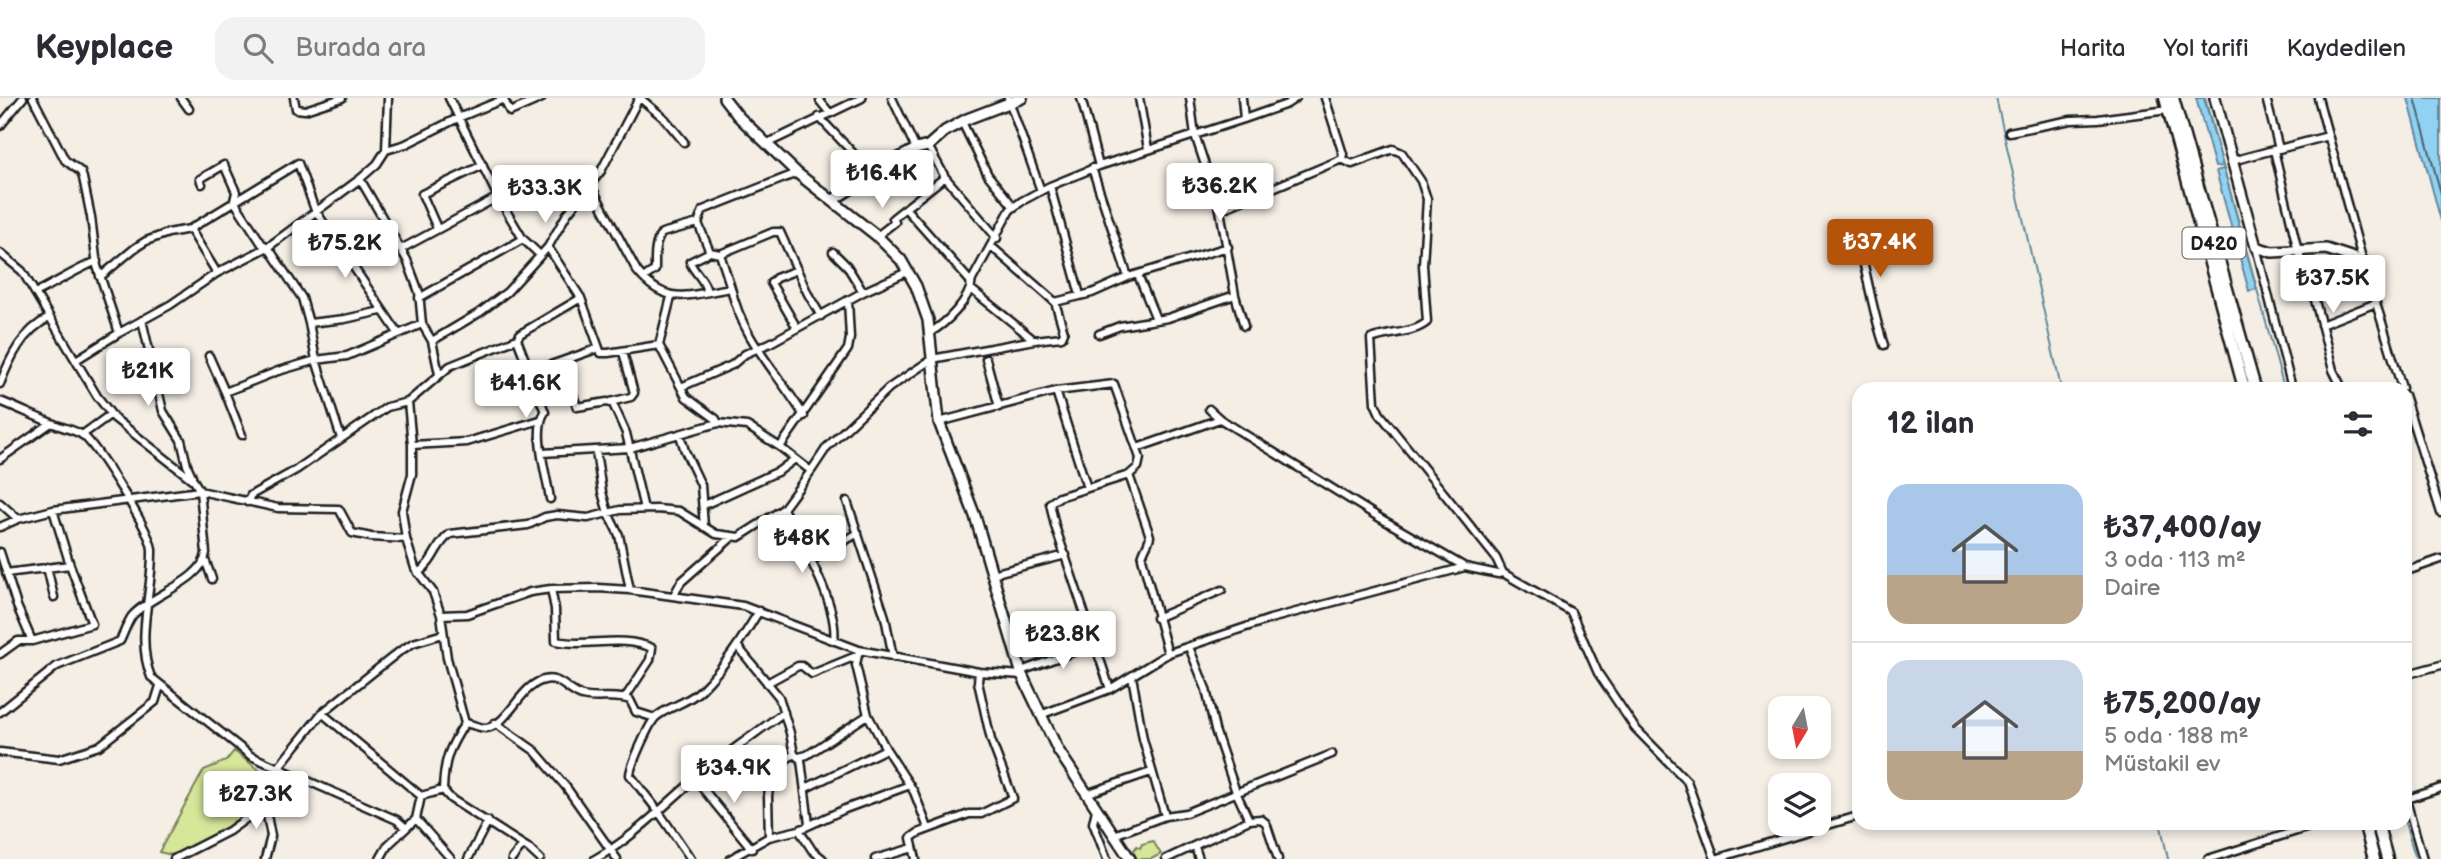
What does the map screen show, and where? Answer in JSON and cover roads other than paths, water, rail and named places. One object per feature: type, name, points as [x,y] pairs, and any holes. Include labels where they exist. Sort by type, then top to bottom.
[{"type":"main road","name":"D420","points":[[2165,98],[2243,382]]},
{"type":"main road","name":"D420","points":[[2174,98],[2253,382]]},
{"type":"main road","points":[[2366,830],[2374,859]]},
{"type":"main road","points":[[2378,830],[2387,859]]},
{"type":"street","points":[[0,126],[23,98]]},
{"type":"street","points":[[33,98],[65,160],[80,172],[83,178],[100,277],[119,333]]},
{"type":"street","points":[[181,98],[189,109]]},
{"type":"street","points":[[294,98],[296,109],[305,110],[342,98]]},
{"type":"street","points":[[76,360],[217,274],[268,247],[360,179],[377,164],[386,150],[388,98]]},
{"type":"street","points":[[449,98],[498,197],[523,239],[540,255]]},
{"type":"street","points":[[386,150],[406,144],[504,99],[510,112],[542,98]]},
{"type":"street","points":[[724,98],[737,116],[797,173],[877,236],[901,260],[916,286],[928,320],[939,422],[975,516],[1022,673],[1058,750],[1130,859]]},
{"type":"street","points":[[766,144],[850,101],[862,98]]},
{"type":"street","points":[[892,98],[916,149]]},
{"type":"street","points":[[833,200],[916,149],[928,146],[944,131],[1008,101],[1022,98]]},
{"type":"street","points":[[1081,98],[1096,167],[1129,278]]},
{"type":"street","points":[[1139,98],[1148,149]]},
{"type":"street","points":[[1190,98],[1195,135],[1220,210],[1235,295],[1244,326]]},
{"type":"street","points":[[1242,98],[1244,119]]},
{"type":"street","points":[[1325,98],[1343,154],[1342,159]]},
{"type":"street","points":[[2217,98],[2290,382]]},
{"type":"street","points":[[2266,98],[2301,266],[2309,277],[2333,370],[2339,382]]},
{"type":"street","points":[[2318,98],[2400,382]]},
{"type":"street","points":[[432,341],[508,292],[548,247],[567,214],[601,172],[637,99],[665,119],[684,142]]},
{"type":"street","points":[[929,333],[949,319],[971,289],[972,280],[1013,206],[1049,186],[1096,167],[1298,99]]},
{"type":"street","points":[[820,101],[829,112]]},
{"type":"street","points":[[1008,101],[1041,191]]},
{"type":"street","points":[[2009,132],[2071,120],[2168,110]]},
{"type":"street","points":[[819,117],[852,153]]},
{"type":"street","points":[[962,122],[988,174],[1013,206]]},
{"type":"street","points":[[2232,161],[2328,136]]},
{"type":"street","points":[[928,146],[945,177],[997,238]]},
{"type":"street","points":[[1220,210],[1342,159],[1352,164],[1393,149],[1402,153],[1421,181],[1427,199],[1423,265],[1427,322],[1420,328],[1382,334],[1371,339],[1375,403],[1380,414],[1496,558],[1503,573],[1571,612],[1598,673],[1635,728],[1687,781],[1715,859],[1852,818]]},
{"type":"street","points":[[100,277],[146,241],[190,229],[298,163],[315,210],[398,333]]},
{"type":"street","points":[[202,184],[200,179],[224,165],[236,192],[234,201],[302,298],[316,359],[341,438]]},
{"type":"street","points":[[437,228],[422,194],[483,165]]},
{"type":"street","points":[[710,253],[698,223],[703,210],[797,173]]},
{"type":"street","points":[[877,236],[895,222],[893,218],[945,177]]},
{"type":"street","points":[[360,179],[407,260],[419,292],[422,324],[432,341],[439,374]]},
{"type":"street","points":[[590,184],[636,271],[647,283],[671,297],[731,288]]},
{"type":"street","points":[[1049,186],[1080,295]]},
{"type":"street","points":[[401,249],[498,197]]},
{"type":"street","points":[[906,209],[970,281],[971,289],[1034,340]]},
{"type":"street","points":[[643,278],[655,270],[659,236],[698,223]]},
{"type":"street","points":[[1850,225],[1857,240],[1873,315],[1884,345]]},
{"type":"street","points":[[190,229],[217,274]]},
{"type":"street","points":[[707,292],[706,285],[692,269],[690,262],[710,253],[720,254],[773,232],[780,232],[821,316]]},
{"type":"street","points":[[419,298],[523,239]]},
{"type":"street","points":[[548,247],[581,298],[601,353],[659,345]]},
{"type":"street","points":[[418,573],[428,565],[444,538],[453,533],[528,525],[557,515],[588,518],[643,509],[679,511],[716,534],[731,538],[744,535],[783,509],[827,447],[889,388],[932,359],[1034,340],[1062,338],[1064,332],[1055,302],[992,247]]},
{"type":"street","points":[[1055,302],[1092,293],[1129,278],[1228,247]]},
{"type":"street","points":[[2256,247],[2272,252],[2326,249],[2363,261]]},
{"type":"street","points":[[833,252],[847,266],[863,292]]},
{"type":"street","points":[[0,253],[22,271],[111,414],[137,438],[194,481]]},
{"type":"street","points":[[720,254],[734,302],[756,349],[804,416]]},
{"type":"street","points":[[35,293],[73,271],[97,261]]},
{"type":"street","points":[[797,270],[771,282],[773,290],[797,328]]},
{"type":"street","points":[[681,387],[732,365],[745,354],[770,344],[863,292],[907,272]]},
{"type":"street","points":[[1138,275],[1156,319]]},
{"type":"street","points":[[1099,334],[1120,326],[1168,318],[1235,295]]},
{"type":"street","points":[[671,297],[659,345],[686,397],[718,423]]},
{"type":"street","points":[[247,502],[251,495],[296,470],[387,407],[408,402],[450,366],[517,339],[520,334],[581,298]]},
{"type":"street","points":[[780,447],[848,349],[848,300]]},
{"type":"street","points":[[2321,324],[2376,303]]},
{"type":"street","points":[[309,323],[345,320],[381,311]]},
{"type":"street","points":[[0,384],[13,351],[38,323],[50,318]]},
{"type":"street","points":[[142,320],[163,411],[181,440],[187,465],[200,491],[206,562],[212,579]]},
{"type":"street","points":[[225,391],[278,370],[316,359],[348,356],[422,324]]},
{"type":"street","points":[[517,339],[545,412],[540,420],[542,453],[550,499]]},
{"type":"street","points":[[531,372],[599,348]]},
{"type":"street","points":[[562,361],[576,407],[610,402],[631,397],[634,393],[623,352]]},
{"type":"street","points":[[209,356],[242,435]]},
{"type":"street","points":[[986,359],[999,407]]},
{"type":"street","points":[[939,422],[1056,391],[1114,384],[1140,458],[1138,467],[1129,475],[1059,497],[1050,503],[1076,593],[1110,689]]},
{"type":"street","points":[[1056,391],[1087,488]]},
{"type":"street","points":[[0,401],[82,435],[105,463],[128,501],[152,546],[151,573],[145,605],[146,665],[150,677],[251,756],[397,820],[405,827]]},
{"type":"street","points":[[408,402],[412,474],[402,511],[406,539],[418,573],[433,592],[441,615],[447,658],[465,723],[443,764],[443,790],[452,799],[488,821],[540,859]]},
{"type":"street","points":[[610,402],[625,428],[643,509]]},
{"type":"street","points":[[1209,409],[1220,419],[1380,518],[1465,566],[1503,573]]},
{"type":"street","points":[[82,435],[111,414]]},
{"type":"street","points":[[1137,448],[1220,419]]},
{"type":"street","points":[[412,445],[467,442],[540,420]]},
{"type":"street","points":[[2412,421],[2441,513]]},
{"type":"street","points":[[0,459],[51,423]]},
{"type":"street","points":[[542,453],[630,447],[718,423],[747,426],[811,471]]},
{"type":"street","points":[[680,435],[700,481],[704,527]]},
{"type":"street","points":[[596,451],[602,492],[608,513],[619,535],[630,590]]},
{"type":"street","points":[[704,505],[779,471],[795,459]]},
{"type":"street","points":[[1129,475],[1150,536],[1150,541],[1143,549],[1142,558],[1156,618],[1168,654]]},
{"type":"street","points":[[0,527],[52,510],[200,491],[278,508],[339,509],[352,533],[406,539]]},
{"type":"street","points":[[847,501],[885,617],[893,657]]},
{"type":"street","points":[[0,503],[18,519]]},
{"type":"street","points":[[783,509],[811,561],[834,617],[834,641]]},
{"type":"street","points":[[0,654],[18,641],[32,641],[92,624],[69,565],[52,510]]},
{"type":"street","points":[[811,561],[858,533]]},
{"type":"street","points":[[674,595],[681,582],[731,538]]},
{"type":"street","points":[[0,552],[32,641]]},
{"type":"street","points":[[992,574],[1066,555]]},
{"type":"street","points":[[2412,569],[2441,559]]},
{"type":"street","points":[[0,712],[57,666],[120,641],[131,617],[206,562]]},
{"type":"street","points":[[6,573],[69,565]]},
{"type":"street","points":[[1040,715],[1110,689],[1168,654],[1270,619],[1465,566]]},
{"type":"street","points":[[47,567],[54,597]]},
{"type":"street","points":[[441,615],[467,614],[530,592],[598,588],[674,595],[759,611],[857,653],[979,671],[1022,673],[1095,645]]},
{"type":"street","points":[[551,589],[556,641],[616,642],[652,648],[650,660],[625,698]]},
{"type":"street","points":[[1156,618],[1222,590]]},
{"type":"street","points":[[691,859],[659,811],[630,775],[631,766],[654,718],[688,701],[701,690],[738,647],[759,611]]},
{"type":"street","points":[[265,859],[271,836],[265,805],[278,769],[322,713],[412,643],[443,635]]},
{"type":"street","points":[[738,647],[779,697],[806,788],[809,824]]},
{"type":"street","points":[[1189,647],[1206,690],[1215,730],[1236,792],[1249,820]]},
{"type":"street","points":[[767,684],[799,666],[812,674],[857,653]]},
{"type":"street","points":[[857,653],[868,715],[910,785],[928,828]]},
{"type":"street","points":[[2412,673],[2441,665]]},
{"type":"street","points":[[916,859],[911,838],[928,828],[969,814],[981,814],[1013,798],[991,740],[978,682],[979,671]]},
{"type":"street","points":[[1132,676],[1143,739],[1166,816]]},
{"type":"street","points":[[465,723],[486,728],[495,723],[534,684],[545,679],[558,680],[582,696],[625,698],[630,700],[636,712],[654,718]]},
{"type":"street","points":[[0,752],[59,760],[99,746],[155,702],[160,686]]},
{"type":"street","points":[[595,859],[611,850],[695,779],[784,712]]},
{"type":"street","points":[[322,713],[421,796]]},
{"type":"street","points":[[769,837],[768,796],[772,769],[797,755],[807,755],[868,715]]},
{"type":"street","points":[[495,723],[535,751],[566,787],[617,859]]},
{"type":"street","points":[[806,788],[886,749]]},
{"type":"street","points":[[1114,835],[1166,816],[1186,814],[1332,754]]},
{"type":"street","points":[[1086,794],[1152,772]]},
{"type":"street","points":[[695,779],[752,849]]},
{"type":"street","points":[[730,859],[769,837],[799,830],[845,808],[910,785]]},
{"type":"street","points":[[2412,796],[2441,788]]},
{"type":"street","points":[[421,796],[443,790]]},
{"type":"street","points":[[380,859],[388,845],[416,819],[421,796]]},
{"type":"street","points":[[174,859],[229,831],[265,805]]},
{"type":"street","points":[[1096,810],[1093,822],[1107,859]]},
{"type":"street","points":[[416,819],[451,859]]},
{"type":"street","points":[[1166,859],[1249,820],[1261,819],[1266,823],[1278,859]]},
{"type":"street","points":[[468,859],[488,821]]},
{"type":"street","points":[[2412,822],[2423,859]]},
{"type":"street","points":[[799,830],[818,858]]},
{"type":"street","points":[[2208,859],[2300,830]]},
{"type":"street","points":[[512,859],[523,845]]},
{"type":"street","points":[[1195,847],[1199,859]]},
{"type":"street","points":[[875,859],[913,848]]},
{"type":"water","points":[[2196,98],[2204,98],[2223,166],[2215,167]]},
{"type":"water","points":[[2408,98],[2441,98],[2441,221]]},
{"type":"water","points":[[2224,169],[2257,289],[2249,291],[2216,171]]},
{"type":"waterway","points":[[1996,98],[2060,382]]},
{"type":"waterway","points":[[2205,98],[2226,178]]},
{"type":"waterway","points":[[2228,184],[2282,382]]},
{"type":"waterway","points":[[2162,830],[2168,859]]},
{"type":"waterway","points":[[2407,830],[2416,859]]}]
